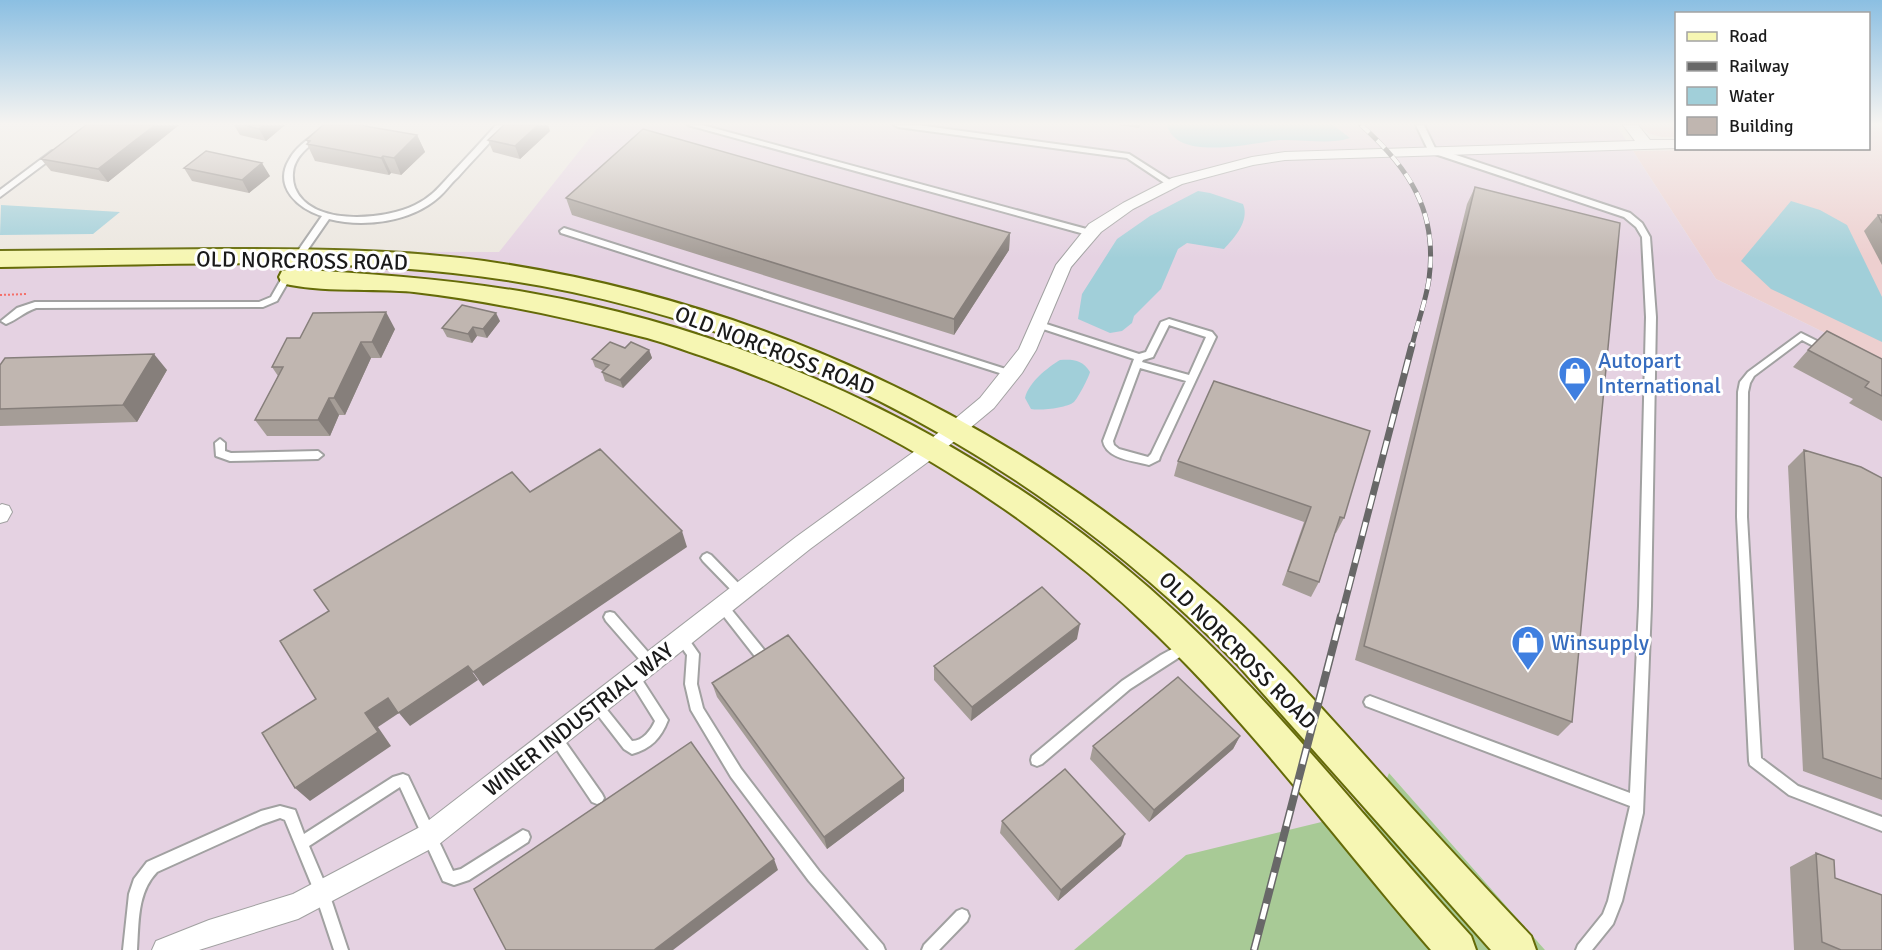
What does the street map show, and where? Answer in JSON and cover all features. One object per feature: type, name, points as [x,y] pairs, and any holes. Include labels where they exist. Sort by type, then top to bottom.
[{"type":"main road","name":"OLD NORCROSS ROAD","points":[[0,259],[293,267],[483,291],[554,304],[625,321],[709,348],[1021,468],[1065,498],[1145,559],[1207,612],[1314,724],[1439,867],[1517,950]]},
{"type":"main road","name":"OLD NORCROSS ROAD","points":[[0,278],[293,267]]},
{"type":"main road","name":"OLD NORCROSS ROAD","points":[[945,438],[1013,498],[1077,547],[1166,624],[1243,701],[1408,896],[1457,950]]},
{"type":"street","name":"WINER INDUSTRIAL WAY","points":[[165,950],[209,933],[298,906],[429,836],[731,599],[945,438],[987,403],[1012,374],[1027,350],[1040,325],[1064,265],[1090,233],[1120,211],[1172,184],[1218,169]]},
{"type":"lane","points":[[0,194],[33,169]]},
{"type":"lane","points":[[289,169],[289,181],[296,200],[307,208],[327,216],[360,221],[402,214],[432,199],[460,169]]},
{"type":"lane","points":[[855,169],[1090,233]]},
{"type":"lane","points":[[1151,169],[1172,184]]},
{"type":"lane","points":[[1490,169],[1626,215],[1639,225],[1646,237],[1651,317],[1650,408],[1636,802],[1616,901],[1608,919],[1583,950]]},
{"type":"lane","points":[[6,321],[20,310],[35,305],[260,305],[274,299],[327,216]]},
{"type":"lane","points":[[564,231],[1012,374]]},
{"type":"lane","points":[[1168,322],[1204,331],[1211,337],[1155,458],[1149,461],[1116,452],[1109,447],[1108,441],[1138,361],[1149,355],[1164,324],[1168,322]]},
{"type":"lane","points":[[1040,325],[1191,379]]},
{"type":"lane","points":[[1841,357],[1801,336],[1751,374],[1745,382],[1742,517],[1755,760],[1794,791],[1882,824]]},
{"type":"lane","points":[[220,443],[220,453],[230,457],[318,455]]},
{"type":"lane","points":[[706,558],[761,655]]},
{"type":"lane","points":[[596,705],[632,748],[644,744],[660,727],[662,720],[641,670],[610,617]]},
{"type":"lane","points":[[681,638],[693,654],[691,684],[697,710],[736,773],[814,876],[878,950]]},
{"type":"lane","points":[[1036,760],[1135,678],[1188,646]]},
{"type":"lane","points":[[1370,702],[1636,802]]},
{"type":"lane","points":[[555,737],[597,798]]},
{"type":"lane","points":[[302,843],[403,780],[448,876],[454,878],[464,875],[523,837]]},
{"type":"lane","points":[[130,950],[136,890],[145,873],[152,867],[261,818],[280,812],[290,815],[322,892],[341,950]]},
{"type":"lane","points":[[929,950],[962,916]]},
{"type":"path","points":[[0,295],[27,294]]},
{"type":"shaded area","points":[[565,169],[1645,169],[1716,279],[1882,361],[1882,950],[1545,950],[1389,773],[1324,950],[0,950],[0,256],[102,251],[499,252]]},
{"type":"shaded area","points":[[1645,169],[1882,169],[1882,361],[1716,279]]},
{"type":"green space","points":[[1389,773],[1545,950],[1074,950],[1186,855],[1375,809]]},
{"type":"water","points":[[1198,191],[1243,204],[1245,210],[1243,223],[1224,249],[1187,243],[1178,249],[1161,289],[1134,316],[1132,323],[1122,331],[1110,333],[1078,319],[1082,294],[1117,239],[1150,216]]},
{"type":"water","points":[[1791,201],[1820,210],[1847,225],[1882,297],[1882,342],[1771,289],[1741,261]]},
{"type":"water","points":[[1,205],[120,212],[93,234],[0,235]]},
{"type":"water","points":[[1060,360],[1077,361],[1084,365],[1090,372],[1086,383],[1074,402],[1066,406],[1031,409],[1025,398],[1030,386],[1044,371]]},
{"type":"building","points":[[190,169],[255,169],[242,180]]},
{"type":"building","points":[[598,169],[785,169],[1010,233],[954,319],[566,198]]},
{"type":"building","points":[[1475,187],[1620,223],[1572,722],[1364,646]]},
{"type":"building","points":[[462,305],[496,313],[483,329],[473,327],[468,334],[442,328]]},
{"type":"building","points":[[386,312],[372,342],[361,342],[334,398],[329,398],[318,420],[255,420],[283,367],[272,367],[287,338],[300,338],[313,313]]},
{"type":"building","points":[[1827,331],[1882,359],[1882,396],[1865,387],[1869,382],[1808,350]]},
{"type":"building","points":[[610,342],[625,348],[631,342],[649,350],[620,380],[602,372],[609,365],[592,359]]},
{"type":"building","points":[[154,354],[123,405],[0,409],[0,365],[5,358]]},
{"type":"building","points":[[1214,381],[1370,431],[1344,518],[1340,517],[1319,582],[1288,571],[1311,507],[1178,461]]},
{"type":"building","points":[[600,449],[682,531],[473,672],[468,666],[398,713],[388,698],[365,713],[378,732],[295,788],[262,733],[316,699],[280,641],[329,611],[314,590],[512,472],[530,492]]},
{"type":"building","points":[[1804,450],[1861,467],[1882,478],[1882,779],[1823,758]]},
{"type":"building","points":[[1042,587],[1080,624],[972,707],[934,666]]},
{"type":"building","points":[[788,635],[904,778],[824,837],[712,683]]},
{"type":"building","points":[[1178,677],[1240,736],[1154,810],[1093,746]]},
{"type":"building","points":[[691,742],[774,859],[654,950],[506,950],[474,889]]},
{"type":"building","points":[[1065,769],[1125,834],[1061,890],[1002,821]]},
{"type":"building","points":[[1816,853],[1834,860],[1835,878],[1882,895],[1882,950],[1841,950],[1822,942]]},
{"type":"railway","points":[[1402,169],[1424,212],[1431,255],[1426,296],[1412,346]]},
{"type":"railway","points":[[1341,617],[1412,345]]},
{"type":"railway","points":[[1254,950],[1341,616]]},
{"type":"place","name":"Autopart International","points":[[1575,402]]},
{"type":"place","name":"Winsupply","points":[[1528,671]]}]
